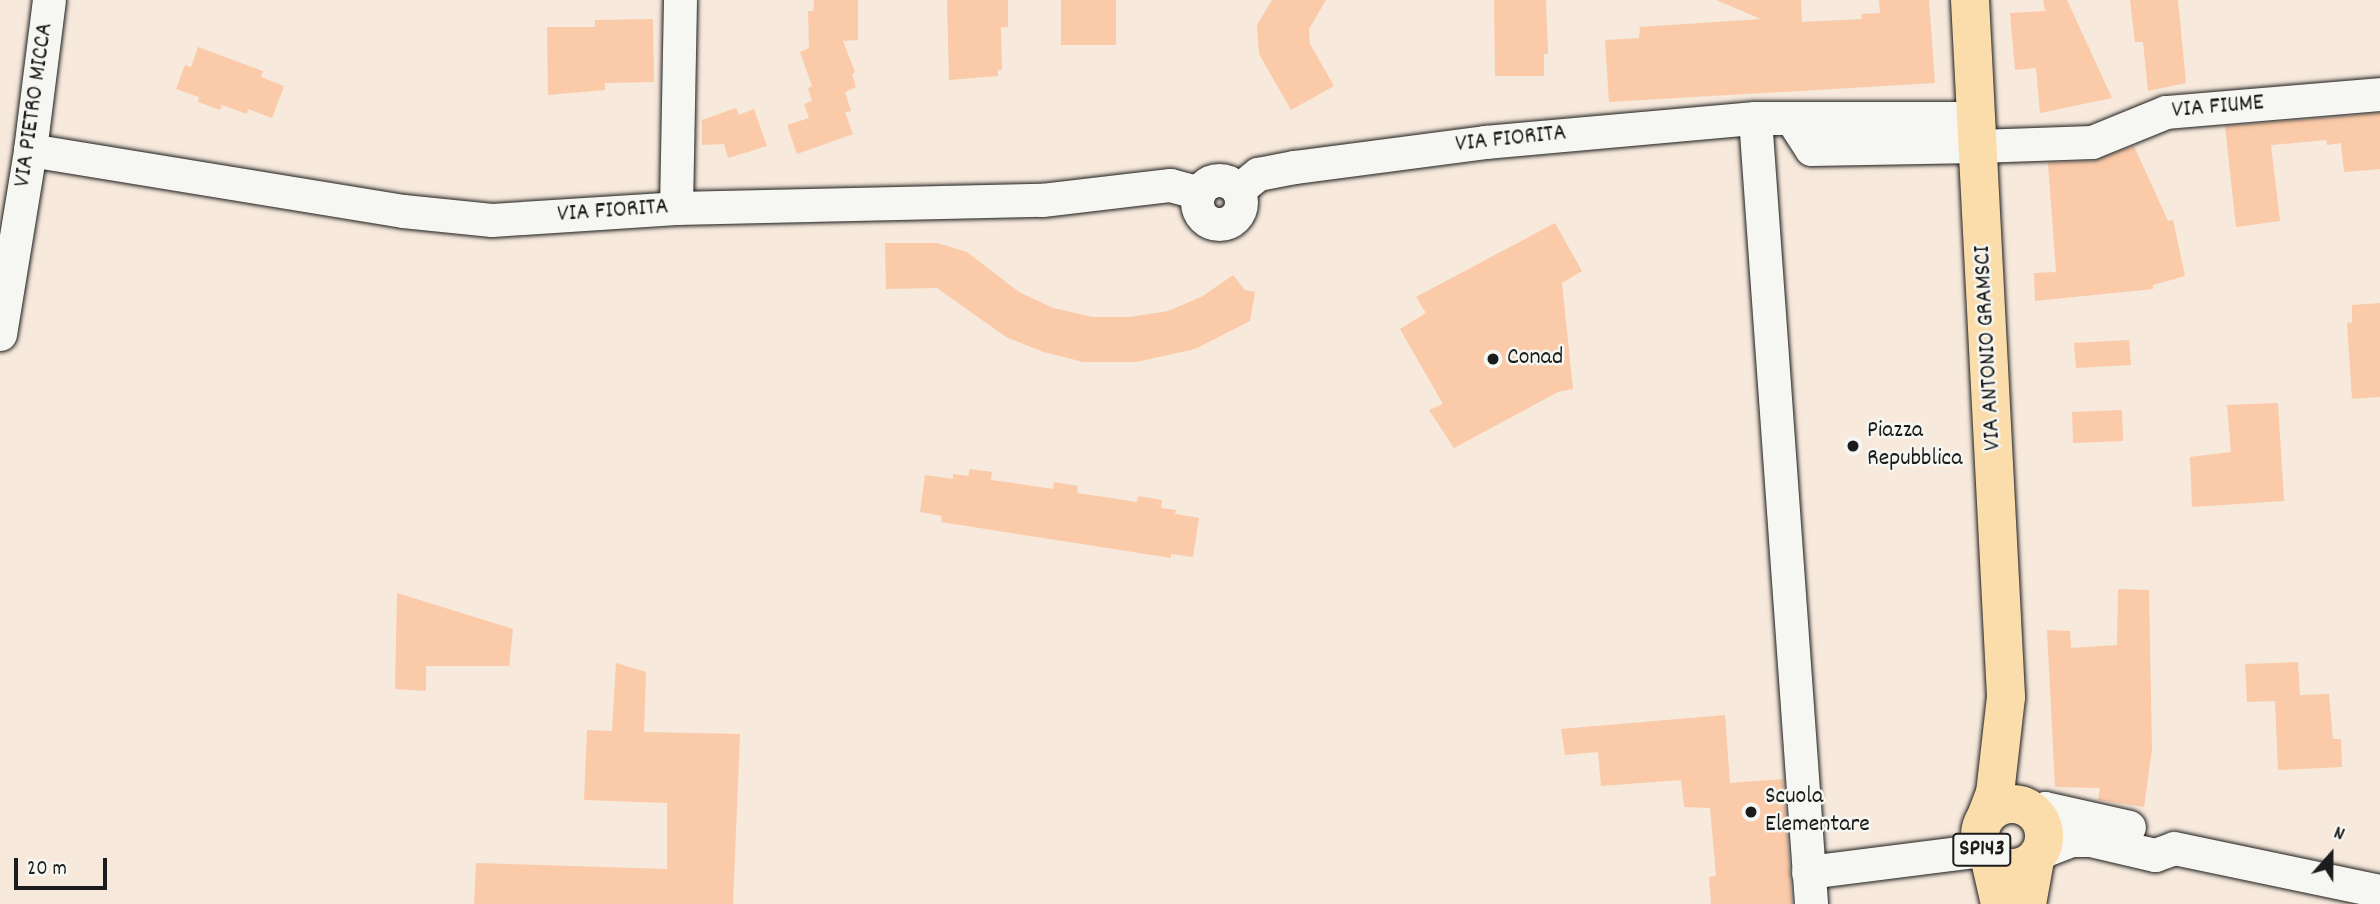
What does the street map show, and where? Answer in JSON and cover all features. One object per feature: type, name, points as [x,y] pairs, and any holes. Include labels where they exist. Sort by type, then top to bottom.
[{"type":"main road","name":"VIA ANTONIO GRAMSCI","points":[[1970,0],[2006,697],[1986,842],[2000,904]]},
{"type":"main road","name":"VIA ANTONIO GRAMSCI","points":[[2006,697],[2021,748],[2032,811]]},
{"type":"main road","name":"SP143","points":[[2027,904],[2037,856],[2044,838],[2041,823],[2032,811],[2018,805],[2000,806],[1986,842],[2001,867],[2015,868],[2037,856]]},
{"type":"street","name":"VIA PIETRO MICCA","points":[[0,334],[30,150],[50,0]]},
{"type":"street","points":[[676,208],[680,0]]},
{"type":"street","name":"VIA FIUME","points":[[1977,132],[2092,142],[2166,112],[2380,94]]},
{"type":"street","name":"VIA FIORITA","points":[[30,150],[403,211],[492,220],[676,208],[1042,200],[1170,185],[1199,193],[1196,202],[1202,216],[1215,224],[1222,224],[1230,221],[1241,208],[1238,190],[1258,174],[1485,142],[1755,118],[1791,118],[1977,132]]},
{"type":"street","points":[[1755,118],[1810,888],[1986,842]]},
{"type":"street","points":[[2032,811],[2045,808],[2160,834],[2174,848]]},
{"type":"street","points":[[2037,856],[2056,843],[2072,840],[2090,840],[2155,855],[2174,848],[2380,891]]},
{"type":"building","points":[[814,0],[858,0],[858,40],[843,41],[855,72],[852,74],[856,87],[845,92],[851,111],[845,112],[853,134],[797,154],[787,125],[809,118],[804,104],[812,101],[808,88],[812,86],[800,52],[809,48],[808,11],[813,11]]},
{"type":"building","points":[[947,0],[1008,0],[1008,27],[1001,27],[1002,70],[998,70],[998,76],[949,80]]},
{"type":"building","points":[[1061,0],[1116,0],[1116,45],[1061,45]]},
{"type":"building","points":[[1272,0],[1326,0],[1309,29],[1310,44],[1334,86],[1291,110],[1259,54],[1257,25]]},
{"type":"building","points":[[1494,0],[1546,0],[1548,54],[1544,54],[1544,76],[1495,76]]},
{"type":"building","points":[[1716,0],[1801,0],[1802,22],[1862,19],[1861,14],[1880,13],[1879,0],[1929,0],[1935,83],[1609,102],[1605,40],[1639,38],[1640,27],[1761,19]]},
{"type":"building","points":[[2043,0],[2067,0],[2112,98],[2040,113],[2036,68],[2015,70],[2010,13],[2045,11]]},
{"type":"building","points":[[2130,0],[2178,0],[2186,83],[2148,91],[2143,42],[2135,42]]},
{"type":"building","points":[[653,19],[654,82],[605,83],[605,90],[548,95],[547,27],[595,27],[595,20]]},
{"type":"building","points":[[198,47],[263,71],[261,77],[284,86],[272,118],[248,109],[247,114],[222,105],[220,110],[198,102],[199,97],[176,89],[185,65],[191,67]]},
{"type":"building","points":[[736,108],[739,115],[754,109],[767,146],[728,158],[724,144],[702,145],[702,120]]},
{"type":"building","points":[[2380,113],[2380,169],[2344,172],[2341,143],[2327,145],[2326,140],[2271,145],[2280,221],[2236,227],[2225,126]]},
{"type":"building","points":[[2134,146],[2168,221],[2173,220],[2185,276],[2153,285],[2153,289],[2035,301],[2034,273],[2056,272],[2048,163],[2093,161]]},
{"type":"building","name":"Conad","points":[[1555,223],[1582,271],[1562,283],[1573,389],[1558,392],[1454,448],[1429,410],[1443,404],[1400,329],[1426,313],[1416,297]]},
{"type":"building","points":[[885,243],[937,243],[967,252],[1019,292],[1053,308],[1093,317],[1130,317],[1168,311],[1203,296],[1233,275],[1245,290],[1255,292],[1250,321],[1195,349],[1136,362],[1083,362],[1044,352],[1006,337],[937,288],[886,289]]},
{"type":"building","points":[[2380,303],[2380,397],[2352,399],[2347,323],[2352,322],[2352,305]]},
{"type":"building","points":[[2129,340],[2131,365],[2076,368],[2074,343]]},
{"type":"building","points":[[2278,403],[2284,501],[2192,507],[2190,457],[2231,452],[2227,405]]},
{"type":"building","points":[[2122,410],[2123,441],[2073,443],[2072,412]]},
{"type":"building","points":[[970,469],[992,472],[991,480],[1053,489],[1054,482],[1078,486],[1077,493],[1137,502],[1138,496],[1162,500],[1161,508],[1176,510],[1175,514],[1199,518],[1193,557],[1171,554],[1171,558],[941,522],[942,516],[920,512],[925,475],[953,479],[953,474],[968,476]]},
{"type":"building","points":[[2118,589],[2149,590],[2152,749],[2144,807],[2098,800],[2100,788],[2055,787],[2047,630],[2070,631],[2071,648],[2117,645]]},
{"type":"building","points":[[397,593],[513,629],[509,666],[426,666],[426,691],[395,689]]},
{"type":"building","points":[[2298,662],[2300,695],[2329,694],[2333,739],[2341,739],[2342,767],[2278,770],[2275,701],[2247,702],[2245,664]]},
{"type":"building","points":[[616,663],[646,672],[644,732],[740,734],[733,904],[474,904],[476,863],[667,869],[667,803],[584,800],[587,730],[612,731]]},
{"type":"building","name":"Scuola Elementare","points":[[1725,715],[1730,783],[1783,779],[1792,904],[1711,904],[1709,877],[1716,876],[1710,808],[1684,807],[1681,780],[1601,786],[1598,752],[1565,755],[1561,729]]},
{"type":"place","name":"Conad","points":[[1493,359]]},
{"type":"place","name":"Piazza Repubblica","points":[[1853,446]]},
{"type":"place","name":"Scuola Elementare","points":[[1751,812]]}]
